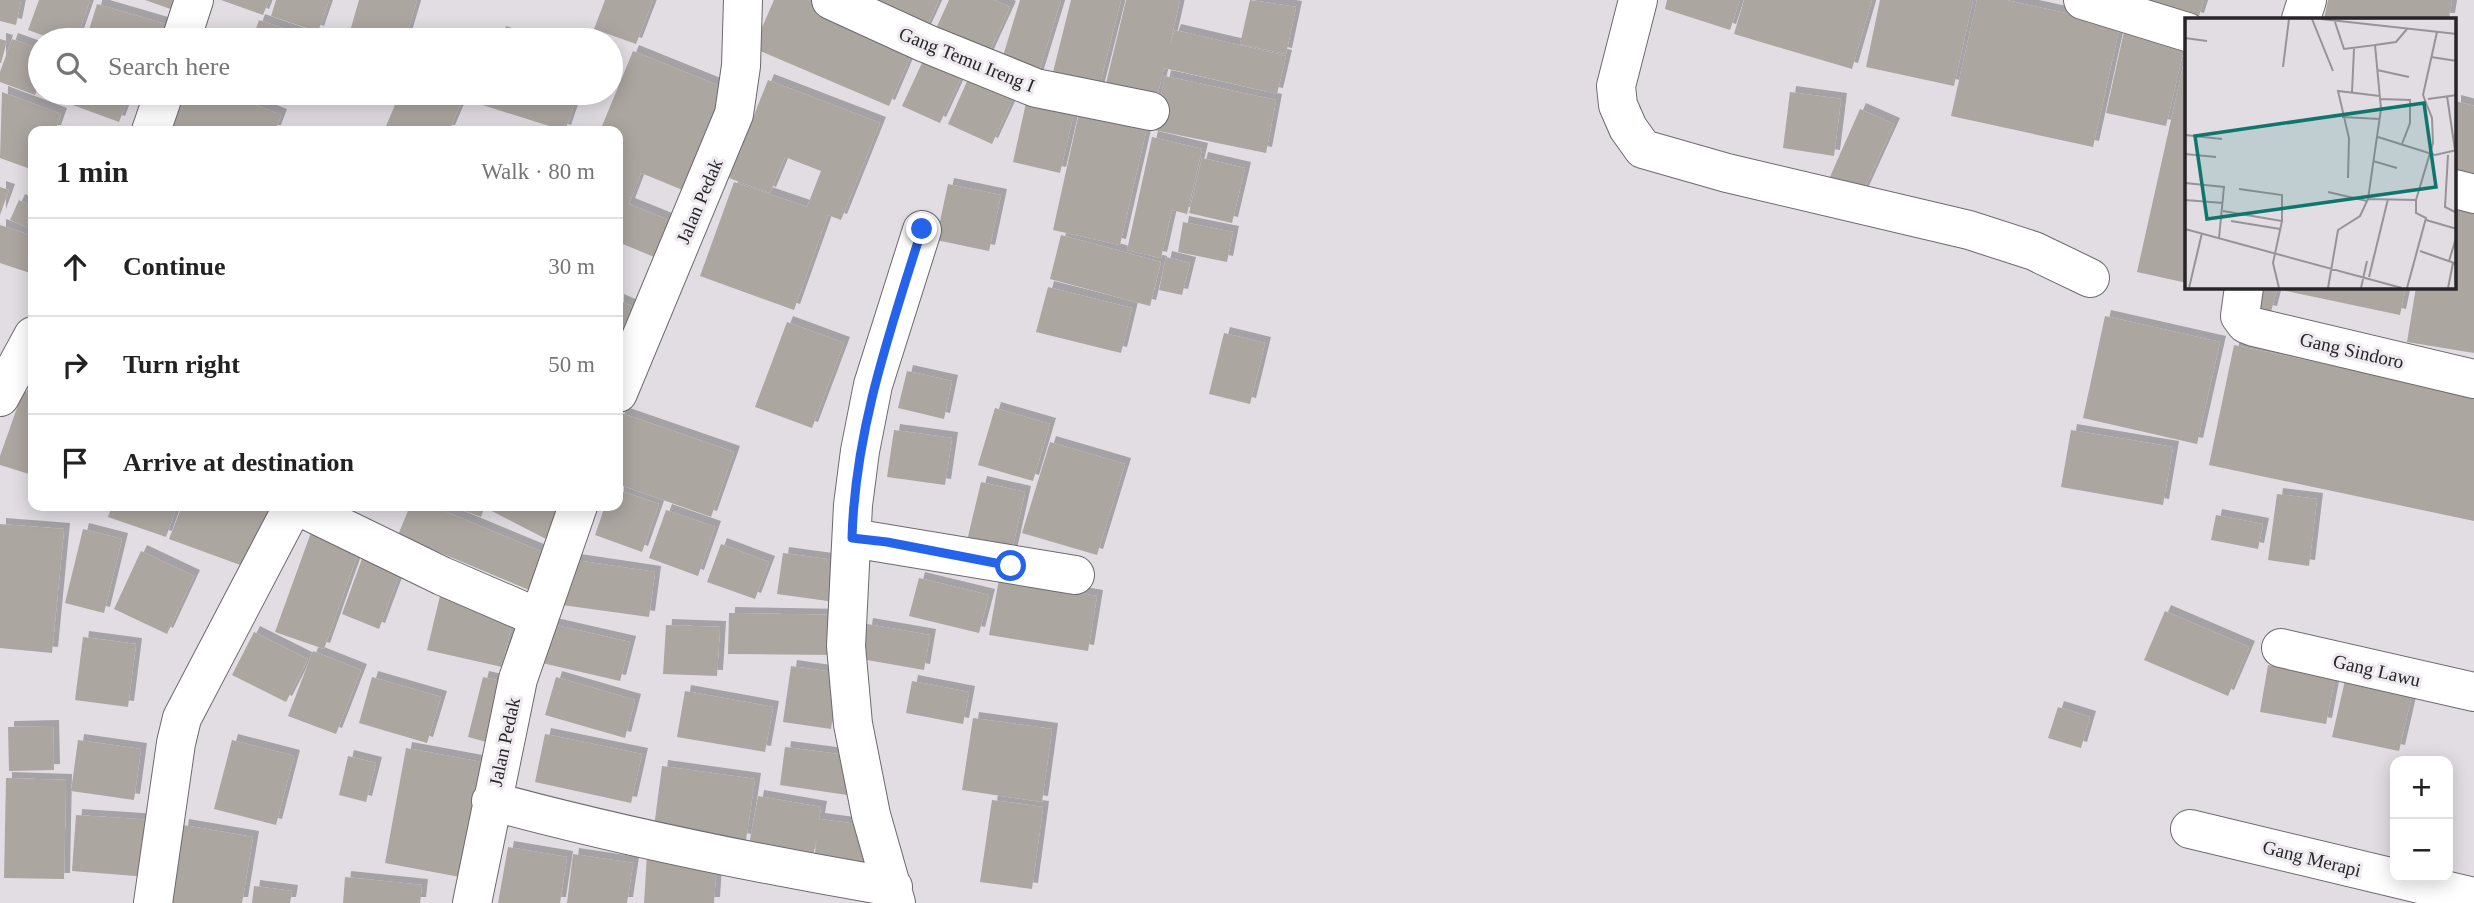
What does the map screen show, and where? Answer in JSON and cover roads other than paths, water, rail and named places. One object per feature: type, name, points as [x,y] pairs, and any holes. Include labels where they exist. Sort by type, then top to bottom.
[{"type":"street","points":[[185,28],[194,0]]},
{"type":"street","name":"Jalan Pedak","points":[[623,369],[734,114],[741,66],[743,0]]},
{"type":"street","name":"Gang Temu Ireng I","points":[[831,0],[925,43],[1036,88],[1150,111]]},
{"type":"street","points":[[1638,0],[1616,86],[1618,105],[1628,128],[1643,149],[1727,173],[1969,230],[2034,251],[2090,278]]},
{"type":"street","points":[[2083,0],[2185,31]]},
{"type":"street","points":[[2301,18],[2307,0]]},
{"type":"street","points":[[153,126],[160,105]]},
{"type":"street","points":[[2456,189],[2474,194]]},
{"type":"street","points":[[491,800],[597,830],[895,895],[871,815],[853,724],[846,646],[860,451],[873,385],[922,229]]},
{"type":"street","name":"Gang Sindoro","points":[[2241,298],[2242,320],[2254,327],[2474,379]]},
{"type":"street","points":[[0,397],[21,354]]},
{"type":"street","points":[[153,903],[182,718],[292,511]]},
{"type":"street","points":[[306,511],[442,576],[539,618]]},
{"type":"street","name":"Jalan Pedak","points":[[472,903],[491,800],[518,679],[576,511]]},
{"type":"street","points":[[852,538],[1075,575]]},
{"type":"street","name":"Gang Lawu","points":[[2281,648],[2474,692]]},
{"type":"street","name":"Gang Merapi","points":[[2190,829],[2474,897]]}]
